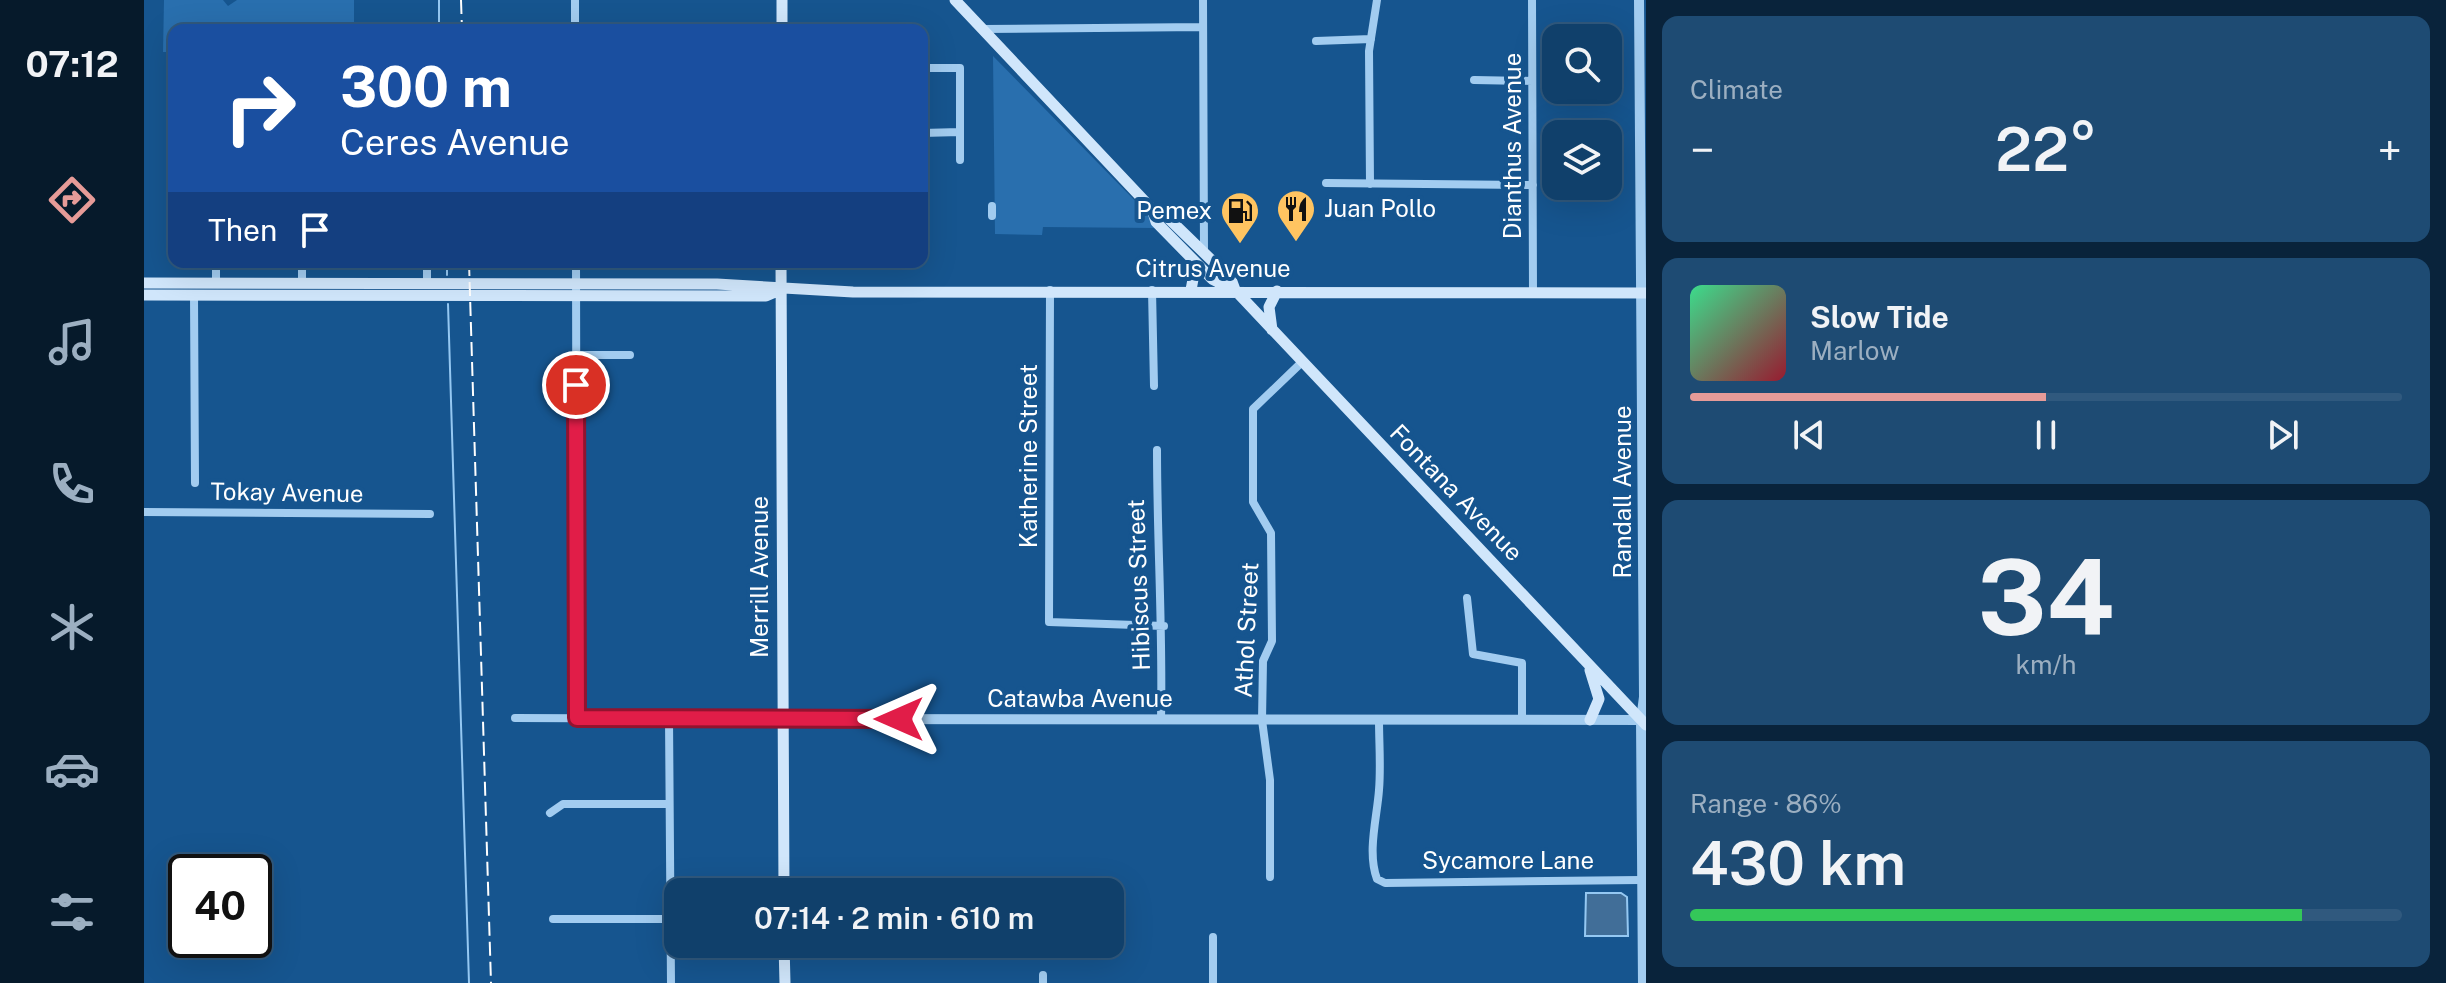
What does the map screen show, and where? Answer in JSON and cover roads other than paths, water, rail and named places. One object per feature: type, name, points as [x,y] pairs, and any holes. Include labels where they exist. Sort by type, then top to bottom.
[{"type":"main road","points":[[782,0],[782,24]]},
{"type":"main road","name":"Fontana Avenue","points":[[955,0],[1152,209],[1156,222],[1200,258],[1212,279],[1235,290],[1644,722]]},
{"type":"main road","points":[[1191,290],[1200,258]]},
{"type":"main road","name":"Merrill Avenue","points":[[781,268],[784,878]]},
{"type":"main road","name":"Citrus Avenue","points":[[144,283],[427,284],[447,290]]},
{"type":"main road","name":"Citrus Avenue","points":[[144,295],[576,290],[742,284],[781,290],[1644,293]]},
{"type":"main road","points":[[1272,331],[1269,307],[1277,291]]},
{"type":"main road","points":[[1587,662],[1599,699],[1590,720]]},
{"type":"main road","points":[[784,958],[785,983]]},
{"type":"street","points":[[575,0],[575,24]]},
{"type":"street","points":[[1200,258],[1203,0]]},
{"type":"street","points":[[1370,184],[1371,39],[1377,0]]},
{"type":"street","name":"Dianthus Avenue","points":[[1532,0],[1533,292]]},
{"type":"street","name":"Randall Avenue","points":[[1639,0],[1642,30],[1644,293],[1645,630],[1640,880],[1643,983]]},
{"type":"street","points":[[982,29],[1203,27]]},
{"type":"street","points":[[1316,41],[1371,39]]},
{"type":"street","points":[[928,68],[960,68],[960,160]]},
{"type":"street","points":[[1474,80],[1532,81]]},
{"type":"street","points":[[928,133],[960,132]]},
{"type":"street","points":[[1326,183],[1533,185]]},
{"type":"street","points":[[992,206],[992,216]]},
{"type":"street","points":[[216,268],[216,283]]},
{"type":"street","points":[[302,268],[302,283]]},
{"type":"street","points":[[427,268],[427,284]]},
{"type":"street","points":[[576,268],[577,718]]},
{"type":"street","name":"Katherine Street","points":[[1050,290],[1049,622],[1164,626]]},
{"type":"street","points":[[1152,290],[1154,386]]},
{"type":"street","points":[[194,295],[195,483]]},
{"type":"street","points":[[576,355],[630,355]]},
{"type":"street","name":"Athol Street","points":[[1270,877],[1270,780],[1262,720],[1263,661],[1272,641],[1271,533],[1253,502],[1253,409],[1301,363]]},
{"type":"street","name":"Hibiscus Street","points":[[1157,450],[1157,585],[1164,626],[1161,719]]},
{"type":"street","name":"Tokay Avenue","points":[[144,512],[430,514]]},
{"type":"street","points":[[1467,598],[1473,654],[1522,663],[1522,720]]},
{"type":"street","name":"Catawba Avenue","points":[[515,718],[1644,722]]},
{"type":"street","points":[[669,718],[670,878]]},
{"type":"street","name":"Sycamore Lane","points":[[1379,720],[1379,791],[1374,817],[1373,869],[1377,879],[1385,883],[1640,880]]},
{"type":"street","points":[[550,813],[563,804],[669,804]]},
{"type":"street","points":[[553,919],[664,919]]},
{"type":"street","points":[[1213,937],[1213,983]]},
{"type":"street","points":[[671,958],[671,983]]},
{"type":"waterway","points":[[439,0],[439,24]]},
{"type":"waterway","points":[[447,268],[447,275]]},
{"type":"waterway","points":[[448,304],[469,983]]},
{"type":"railway","points":[[461,0],[462,24]]},
{"type":"railway","points":[[469,268],[491,983]]},
{"type":"place","name":"Juan Pollo","points":[[1296,243]]},
{"type":"place","name":"Pemex","points":[[1240,245]]}]
